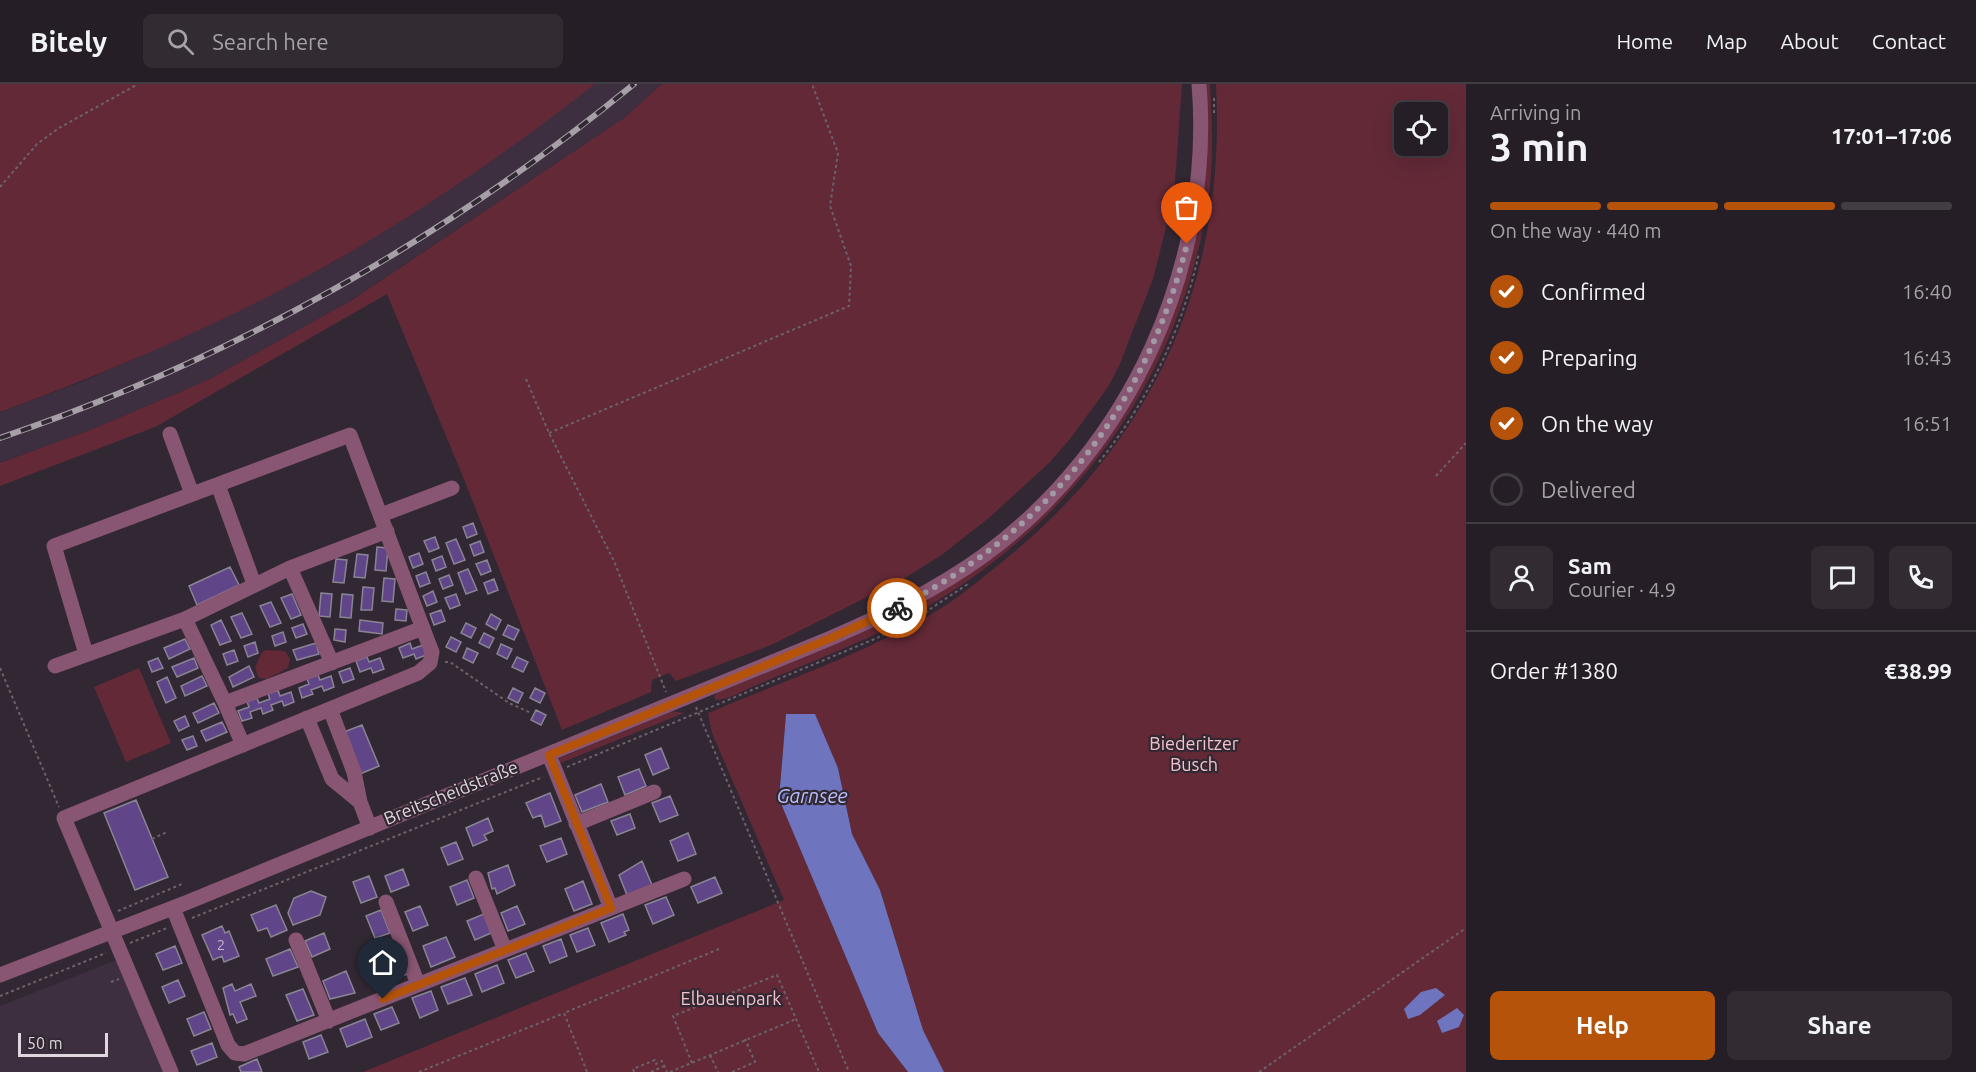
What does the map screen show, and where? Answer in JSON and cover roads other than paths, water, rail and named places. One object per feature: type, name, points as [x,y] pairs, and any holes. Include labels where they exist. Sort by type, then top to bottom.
[{"type":"street","name":"Breitscheidstraße","points":[[0,975],[370,828],[831,638],[920,596],[996,547],[1067,480],[1100,439],[1131,389],[1154,345],[1173,294],[1189,236],[1198,179],[1199,84]]},
{"type":"street","points":[[170,434],[192,494]]},
{"type":"street","points":[[86,654],[54,546],[350,435],[432,652],[430,663],[418,674],[243,745],[150,790],[64,818],[171,1072]]},
{"type":"street","points":[[218,485],[254,584]]},
{"type":"street","points":[[381,515],[452,488]]},
{"type":"street","points":[[55,666],[185,619],[290,567],[387,531]]},
{"type":"street","points":[[290,567],[332,663]]},
{"type":"street","points":[[185,619],[243,745]]},
{"type":"street","points":[[225,703],[423,628]]},
{"type":"street","points":[[330,709],[354,772],[360,802],[370,828]]},
{"type":"street","points":[[307,718],[332,779],[360,802]]},
{"type":"street","points":[[549,755],[611,908]]},
{"type":"street","points":[[576,824],[654,792]]},
{"type":"street","points":[[476,878],[505,950]]},
{"type":"street","points":[[172,908],[233,1052],[251,1052],[684,879]]},
{"type":"street","points":[[386,902],[418,984]]},
{"type":"street","points":[[296,940],[329,1021]]},
{"type":"water","name":"Garnsee","points":[[786,714],[815,714],[838,768],[852,834],[880,890],[923,1030],[944,1072],[908,1072],[878,1033],[779,799]]},
{"type":"water","points":[[1436,988],[1445,995],[1420,1015],[1408,1019],[1404,1009],[1421,992]]},
{"type":"water","points":[[1457,1008],[1464,1015],[1459,1027],[1442,1033],[1437,1021]]},
{"type":"railway","points":[[0,438],[86,407],[170,372],[252,333],[333,290],[411,244],[488,194],[562,141],[634,84]]},
{"type":"park label","name":"Biederitzer Busch","points":[[1194,754]]},
{"type":"park label","name":"Elbauenpark","points":[[731,999]]}]
